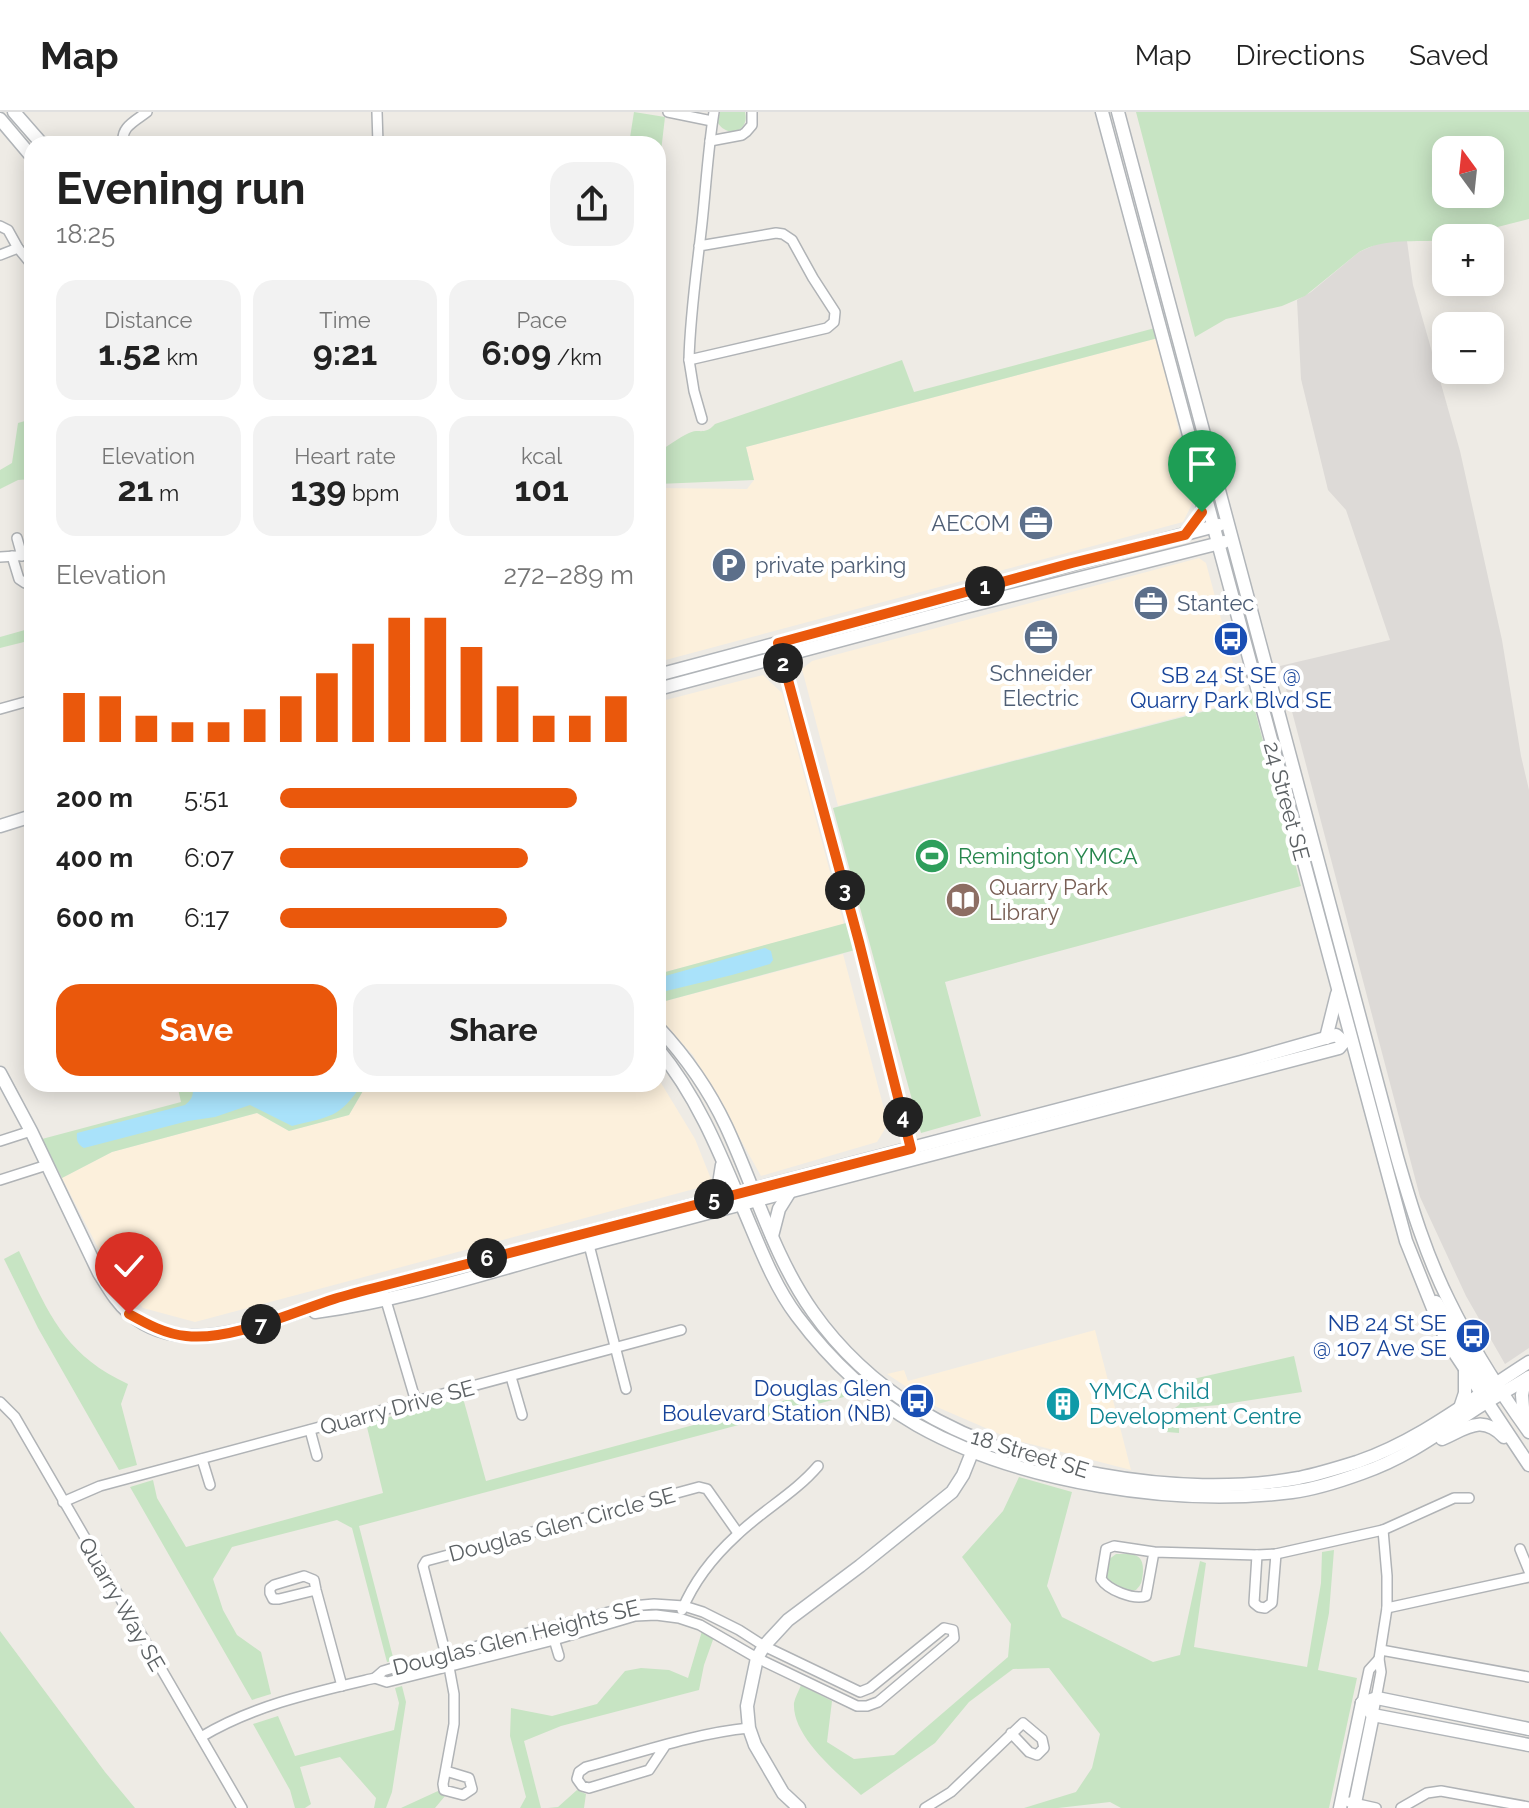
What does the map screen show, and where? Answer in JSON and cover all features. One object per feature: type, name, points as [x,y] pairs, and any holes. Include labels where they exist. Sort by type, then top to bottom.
[{"type":"main road","points":[[14,112],[35,136]]},
{"type":"main road","name":"24 Street SE","points":[[1102,112],[1338,991],[1348,1041],[1399,1218],[1420,1281],[1442,1331],[1465,1369],[1527,1429]]},
{"type":"main road","name":"24 Street SE","points":[[1118,112],[1226,523],[1417,1223],[1448,1301],[1527,1462]]},
{"type":"main road","points":[[0,119],[24,148]]},
{"type":"main road","points":[[1185,535],[1202,512],[1204,496]]},
{"type":"main road","points":[[666,673],[1226,523]]},
{"type":"main road","points":[[666,687],[1231,540]]},
{"type":"main road","points":[[0,826],[24,818]]},
{"type":"main road","points":[[1326,1038],[1338,991]]},
{"type":"main road","points":[[0,1073],[99,1273],[112,1293],[129,1314],[153,1328],[185,1336],[220,1335],[382,1286],[742,1205],[755,1195],[1090,1108],[1339,1048],[1348,1041],[1336,1035],[1090,1108]]},
{"type":"main road","name":"18 Street SE","points":[[666,1036],[706,1089],[726,1126],[788,1271],[812,1312],[834,1339],[856,1362],[912,1406],[975,1445],[1034,1471],[1092,1485],[1167,1493],[1254,1496],[1296,1492],[1386,1464],[1431,1440],[1492,1392]]},
{"type":"main road","name":"18 Street SE","points":[[666,1060],[694,1102],[722,1158],[767,1264],[794,1312],[824,1349],[858,1383],[918,1426],[975,1445],[1086,1472],[1176,1483],[1264,1483],[1302,1478],[1377,1454],[1492,1392]]},
{"type":"main road","points":[[292,1315],[386,1300],[710,1200],[736,1193],[789,1193],[912,1155]]},
{"type":"main road","points":[[710,1200],[721,1178],[722,1158]]},
{"type":"main road","points":[[772,1236],[779,1209],[789,1193]]},
{"type":"main road","points":[[1420,1281],[1431,1293],[1492,1392]]},
{"type":"main road","points":[[1492,1392],[1529,1362]]},
{"type":"main road","points":[[1460,1408],[1465,1393],[1465,1369]]},
{"type":"main road","points":[[1492,1392],[1527,1378]]},
{"type":"main road","points":[[1527,1378],[1522,1395],[1527,1429]]},
{"type":"main road","points":[[1431,1440],[1441,1439],[1470,1426],[1489,1425],[1527,1462]]},
{"type":"main road","points":[[797,1807],[783,1793],[755,1745],[749,1728],[747,1706],[757,1658],[788,1620],[952,1492],[963,1475],[975,1445]]},
{"type":"main road","points":[[1362,1703],[1377,1698],[1529,1729]]},
{"type":"main road","points":[[1362,1703],[1373,1715],[1529,1745]]},
{"type":"main road","points":[[1347,1805],[1362,1703]]},
{"type":"main road","points":[[1347,1805],[1373,1715]]},
{"type":"street","points":[[122,136],[125,129],[147,112]]},
{"type":"street","points":[[377,112],[378,136]]},
{"type":"street","points":[[668,112],[713,116],[689,360],[702,419]]},
{"type":"street","points":[[710,141],[746,132],[752,125],[752,112]]},
{"type":"street","points":[[0,226],[8,230],[24,255]]},
{"type":"street","points":[[689,360],[827,328],[836,316],[834,308],[788,236],[776,233],[699,246]]},
{"type":"street","points":[[0,255],[18,248]]},
{"type":"street","points":[[17,538],[22,556],[21,581],[24,582]]},
{"type":"street","points":[[0,557],[22,556]]},
{"type":"street","points":[[778,643],[859,942],[912,1155]]},
{"type":"street","points":[[0,709],[24,703]]},
{"type":"street","points":[[0,1141],[31,1131]]},
{"type":"street","points":[[0,1180],[47,1165]]},
{"type":"street","points":[[588,1238],[626,1389]]},
{"type":"street","points":[[382,1286],[416,1402]]},
{"type":"street","name":"Quarry Drive SE","points":[[63,1502],[100,1486],[681,1330]]},
{"type":"street","points":[[511,1377],[522,1415]]},
{"type":"street","name":"Quarry Way SE","points":[[0,1402],[15,1417],[242,1808]]},
{"type":"street","points":[[310,1430],[317,1456]]},
{"type":"street","points":[[202,1459],[210,1485]]},
{"type":"street","points":[[679,1618],[689,1593],[708,1565],[738,1533],[805,1481],[818,1466]]},
{"type":"street","name":"Douglas Glen Circle SE","points":[[446,1771],[454,1724],[454,1694],[423,1566],[426,1561],[699,1487],[707,1489],[738,1533]]},
{"type":"street","points":[[1154,1552],[1146,1596],[1137,1599],[1104,1585],[1101,1579],[1106,1549],[1114,1546],[1154,1552],[1276,1554],[1383,1530],[1454,1498],[1469,1498]]},
{"type":"street","points":[[1373,1715],[1387,1608],[1383,1530]]},
{"type":"street","points":[[1520,1549],[1529,1571]]},
{"type":"street","points":[[1257,1555],[1254,1603],[1265,1608],[1272,1603],[1276,1554]]},
{"type":"street","points":[[316,1590],[279,1599],[273,1599],[270,1593],[274,1585],[304,1576],[314,1580],[342,1686]]},
{"type":"street","points":[[1387,1608],[1529,1577]]},
{"type":"street","name":"Douglas Glen Heights SE","points":[[375,1678],[383,1671],[632,1606],[654,1604],[684,1606],[703,1612],[764,1646],[860,1692]]},
{"type":"street","name":"Douglas Glen Heights SE","points":[[375,1678],[387,1682],[635,1616],[656,1615],[700,1625],[757,1658],[857,1706]]},
{"type":"street","points":[[551,1627],[559,1656]]},
{"type":"street","points":[[944,1628],[953,1630],[954,1638],[878,1702],[857,1706],[860,1692],[870,1688],[905,1658],[944,1628]]},
{"type":"street","points":[[1380,1654],[1529,1677]]},
{"type":"street","points":[[1362,1703],[1369,1670],[1380,1654]]},
{"type":"street","points":[[905,1658],[915,1669]]},
{"type":"street","points":[[201,1737],[224,1723],[265,1707],[375,1678]]},
{"type":"street","points":[[665,1746],[649,1770],[589,1788],[582,1786],[577,1779],[579,1772],[586,1767],[665,1746],[727,1730],[749,1728]]},
{"type":"street","points":[[925,1808],[951,1792],[1011,1733]]},
{"type":"street","points":[[1401,1808],[1427,1793],[1441,1791],[1529,1807]]},
{"type":"street","points":[[1347,1805],[1376,1808]]},
{"type":"shaded area","points":[[1407,241],[1413,285],[1432,352],[1432,384],[1441,384],[1460,451],[1502,640],[1529,790],[1529,1348],[1505,1364],[1466,1296],[1420,1197],[1280,666],[1390,640],[1346,510],[1328,490],[1301,379],[1297,300],[1359,252],[1379,243]]},
{"type":"shaded area","points":[[1158,338],[1194,500],[1183,522],[666,660],[666,488],[747,489],[754,480],[746,447]]},
{"type":"shaded area","points":[[1199,558],[1206,563],[1243,700],[838,806],[802,669],[812,661]]},
{"type":"shaded area","points":[[763,675],[782,693],[844,924],[666,972],[666,700]]},
{"type":"shaded area","points":[[843,954],[888,1124],[877,1142],[761,1176],[693,1055],[666,1026],[666,1001]]},
{"type":"shaded area","points":[[666,1091],[695,1139],[713,1184],[195,1322],[143,1308],[110,1271],[62,1178],[112,1152],[257,1113],[289,1131],[349,1115],[362,1092]]},
{"type":"shaded area","points":[[1095,1330],[1131,1470],[1011,1439],[937,1407],[887,1374],[904,1370],[908,1381]]},
{"type":"green space","points":[[634,112],[665,117],[663,136],[630,136]]},
{"type":"green space","points":[[720,112],[745,112],[746,119],[737,131],[727,130],[718,123]]},
{"type":"green space","points":[[1136,112],[1529,112],[1529,219],[1504,225],[1432,224],[1432,240],[1390,242],[1369,247],[1305,296],[1282,306],[1226,319],[1195,337]]},
{"type":"green space","points":[[1155,328],[1158,338],[746,447],[754,480],[666,484],[666,447],[693,432],[708,430],[715,424],[902,360],[914,392]]},
{"type":"green space","points":[[24,421],[24,480],[0,489],[0,470],[12,463],[18,423]]},
{"type":"green space","points":[[24,630],[24,642],[0,648],[0,637]]},
{"type":"green space","points":[[1252,699],[1301,886],[945,982],[981,1116],[921,1133],[833,808]]},
{"type":"green space","points":[[846,923],[855,950],[666,1001],[666,972]]},
{"type":"green space","points":[[179,1092],[362,1092],[349,1115],[289,1131],[257,1113],[112,1152],[62,1178],[42,1139],[181,1102]]},
{"type":"green space","points":[[19,1251],[49,1312],[73,1345],[106,1372],[128,1384],[121,1404],[137,1465],[119,1470],[38,1328],[4,1259]]},
{"type":"green space","points":[[1294,1356],[1302,1392],[1184,1408],[1179,1413],[1179,1433],[1167,1432],[1161,1418],[1179,1405],[1193,1379]]},
{"type":"green space","points":[[842,1385],[855,1394],[359,1526],[394,1661],[387,1662],[352,1528],[337,1520],[232,1547],[213,1579],[223,1610],[237,1635],[261,1652],[271,1694],[252,1700],[130,1487],[153,1480],[157,1498],[186,1547],[383,1493],[366,1423],[463,1398],[486,1481]]},
{"type":"green space","points":[[1019,1477],[1072,1492],[1047,1586],[1062,1617],[1153,1662],[1180,1655],[1200,1561],[1206,1563],[1194,1647],[1307,1667],[1321,1583],[1322,1552],[1334,1550],[1329,1613],[1318,1670],[1357,1678],[1329,1808],[1121,1808],[1110,1802],[1024,1808],[1076,1792],[1092,1768],[1100,1734],[1049,1668],[1013,1669],[969,1702],[935,1743],[861,1795],[818,1754],[800,1729],[795,1716],[794,1703],[801,1685],[832,1701],[827,1742],[854,1759],[894,1755],[1008,1657],[1011,1624],[962,1557],[1003,1511]]},
{"type":"green space","points":[[1116,1554],[1132,1554],[1141,1561],[1142,1580],[1136,1590],[1118,1587],[1107,1579],[1108,1560]]},
{"type":"green space","points":[[0,1631],[105,1772],[135,1808],[0,1808]]},
{"type":"green space","points":[[702,1631],[714,1637],[699,1690],[561,1726],[524,1741],[541,1808],[520,1808],[526,1797],[510,1736],[511,1708],[552,1716],[597,1704],[625,1671],[641,1668],[669,1670],[688,1678]]},
{"type":"green space","points":[[402,1686],[406,1702],[392,1792],[386,1808],[374,1808],[376,1798],[340,1757],[300,1767],[311,1804],[305,1808],[295,1808],[290,1790],[253,1724],[278,1716],[295,1756],[394,1730],[399,1703],[395,1688]]},
{"type":"green space","points":[[577,1790],[586,1794],[584,1808],[548,1808],[558,1807]]},
{"type":"green space","points":[[438,1791],[445,1796],[435,1808],[401,1808]]},
{"type":"water","points":[[765,948],[771,951],[773,960],[770,964],[666,991],[666,976]]},
{"type":"water","points":[[193,1092],[356,1092],[347,1104],[333,1114],[292,1126],[250,1105],[215,1117],[84,1148],[78,1142],[77,1133],[185,1105]]},
{"type":"place","name":"AECOM","points":[[1036,523]]},
{"type":"place","name":"private parking","points":[[729,565]]},
{"type":"place","name":"Stantec","points":[[1151,603]]},
{"type":"place","name":"Schneider Electric","points":[[1041,637]]},
{"type":"place","name":"SB 24 St SE @ Quarry Park Blvd SE","points":[[1231,639]]},
{"type":"place","name":"Remington YMCA","points":[[932,856]]},
{"type":"place","name":"Quarry Park Library","points":[[963,900]]},
{"type":"place","name":"NB 24 St SE @ 107 Ave SE","points":[[1473,1336]]},
{"type":"place","name":"Douglas Glen Boulevard Station (NB)","points":[[917,1401]]},
{"type":"place","name":"YMCA Child Development Centre","points":[[1063,1404]]},
{"type":"route","points":[[129,1314],[153,1328],[185,1336],[220,1335],[382,1286],[911,1149],[778,643],[1185,535],[1202,512]]}]
